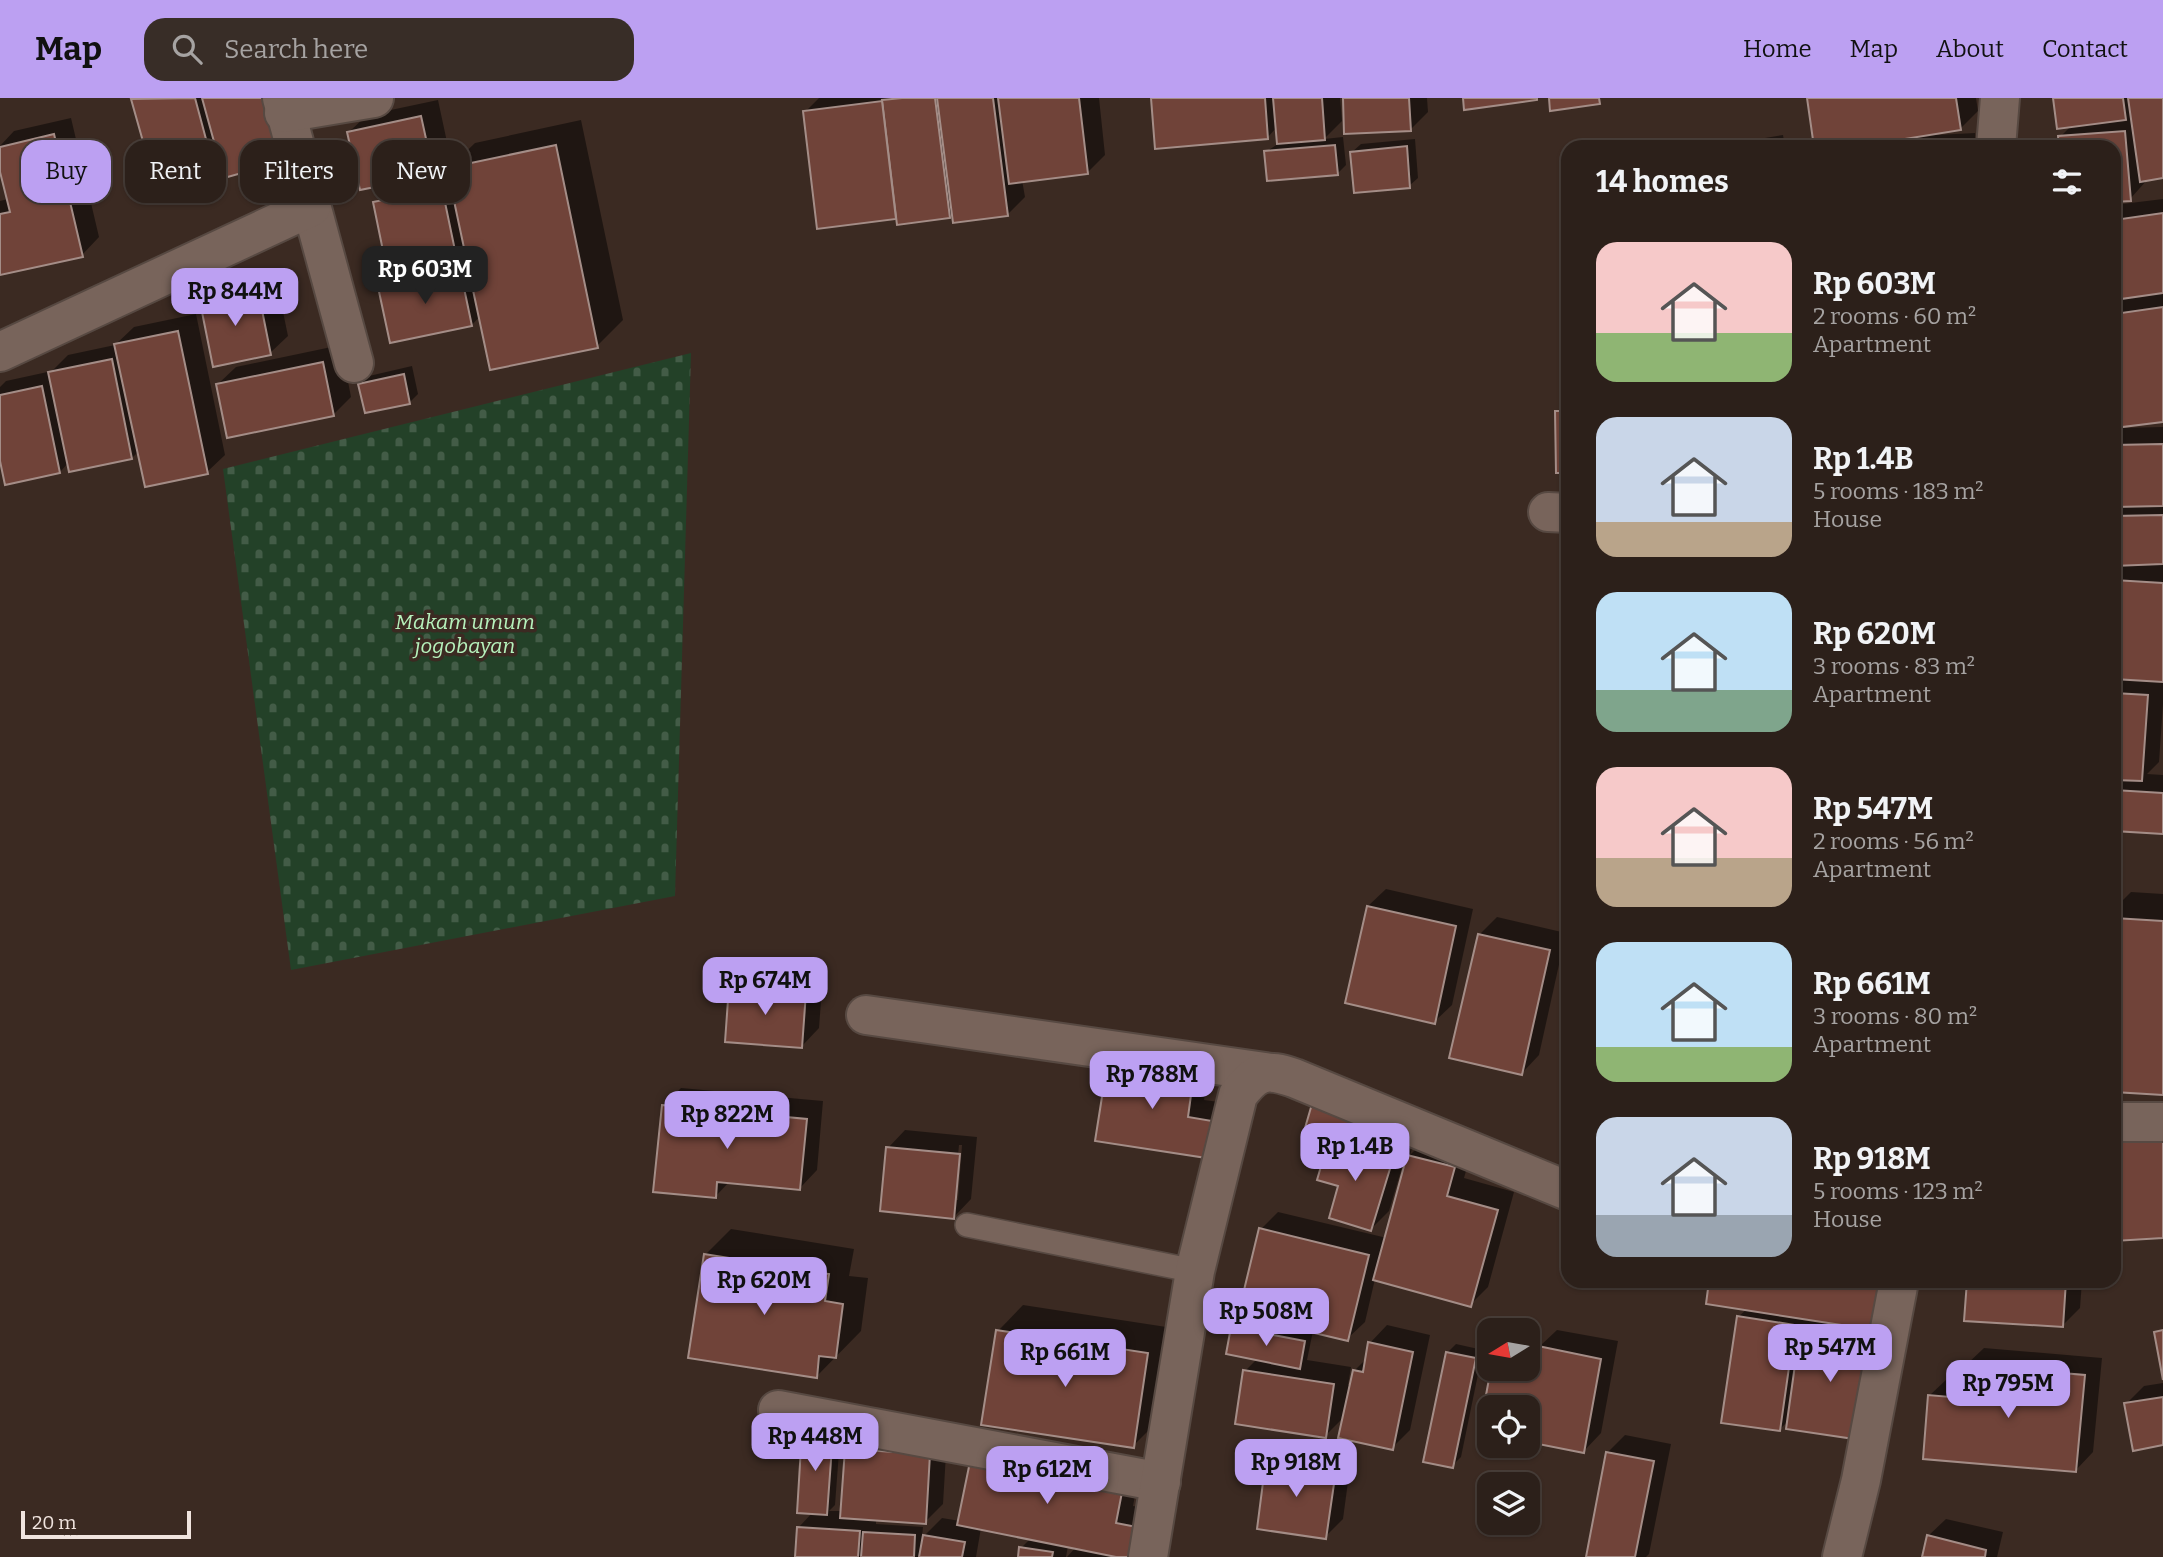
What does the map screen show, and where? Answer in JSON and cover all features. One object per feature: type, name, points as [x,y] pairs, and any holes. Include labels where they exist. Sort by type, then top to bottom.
[{"type":"street","points":[[354,363],[283,106],[374,98]]},
{"type":"street","points":[[1997,140],[2000,98]]},
{"type":"street","points":[[0,352],[311,206]]},
{"type":"street","points":[[866,1015],[1294,1078],[1561,1188]]},
{"type":"street","points":[[1148,1557],[1195,1271],[1238,1095],[1252,1077],[1265,1072]]},
{"type":"street","points":[[2121,1122],[2163,1122]]},
{"type":"street","points":[[1842,1557],[1861,1480],[1898,1288]]},
{"type":"street","points":[[778,1410],[1161,1482]]},
{"type":"lane","points":[[967,1225],[1195,1271]]},
{"type":"green space","name":"Makam umum jogobayan","points":[[691,353],[675,896],[291,970],[223,469]]},
{"type":"building","points":[[195,98],[206,140],[143,140],[131,99]]},
{"type":"building","points":[[202,98],[267,98],[278,140],[240,140],[240,173],[226,177],[226,140],[214,140]]},
{"type":"building","points":[[935,98],[950,218],[897,225],[882,100]]},
{"type":"building","points":[[937,98],[993,98],[1008,216],[953,223]]},
{"type":"building","points":[[998,98],[1079,98],[1088,174],[1009,184]]},
{"type":"building","points":[[1151,98],[1265,98],[1268,139],[1155,149]]},
{"type":"building","points":[[1273,98],[1322,98],[1325,140],[1277,144]]},
{"type":"building","points":[[1343,98],[1409,98],[1411,131],[1344,134]]},
{"type":"building","points":[[1463,98],[1537,98],[1537,100],[1464,110]]},
{"type":"building","points":[[1549,98],[1599,98],[1600,104],[1550,111]]},
{"type":"building","points":[[1807,98],[1956,98],[1961,130],[1899,140],[1813,140]]},
{"type":"building","points":[[2053,98],[2123,98],[2126,120],[2057,129]]},
{"type":"building","points":[[2128,98],[2163,98],[2163,178],[2140,182]]},
{"type":"building","points":[[882,101],[896,219],[817,229],[803,111]]},
{"type":"building","points":[[421,116],[426,140],[372,140],[372,188],[360,190],[358,140],[349,140],[347,132]]},
{"type":"building","points":[[2125,131],[2131,201],[2121,202],[2121,140],[2058,140],[2058,136]]},
{"type":"building","points":[[54,134],[55,140],[29,140]]},
{"type":"building","points":[[21,142],[21,203],[70,203],[83,257],[0,275],[0,214],[10,212],[0,172],[0,147]]},
{"type":"building","points":[[556,145],[598,348],[490,370],[454,203],[470,203],[470,163]]},
{"type":"building","points":[[1335,145],[1338,175],[1267,181],[1264,151]]},
{"type":"building","points":[[1407,146],[1410,188],[1354,193],[1350,152]]},
{"type":"building","points":[[373,203],[445,203],[457,260],[388,275]]},
{"type":"building","points":[[2163,213],[2163,293],[2121,299],[2121,219]]},
{"type":"building","points":[[460,269],[472,326],[390,343],[378,287]]},
{"type":"building","points":[[258,290],[271,355],[213,367],[200,302]]},
{"type":"building","points":[[2163,307],[2163,422],[2121,427],[2121,313]]},
{"type":"building","points":[[178,331],[208,474],[145,487],[114,344]]},
{"type":"building","points":[[112,359],[132,459],[69,472],[48,372]]},
{"type":"building","points":[[323,362],[334,416],[227,438],[216,384]]},
{"type":"building","points":[[404,374],[410,404],[365,413],[358,384]]},
{"type":"building","points":[[42,386],[60,473],[5,485],[0,461],[0,395]]},
{"type":"building","points":[[1555,411],[1561,411],[1561,473],[1556,473]]},
{"type":"building","points":[[2163,444],[2163,506],[2121,507],[2121,445]]},
{"type":"building","points":[[2163,515],[2163,564],[2121,566],[2121,516]]},
{"type":"building","points":[[2121,580],[2163,583],[2163,682],[2121,679]]},
{"type":"building","points":[[2121,693],[2148,695],[2142,781],[2121,780]]},
{"type":"building","points":[[2121,790],[2163,793],[2163,834],[2121,831]]},
{"type":"building","points":[[1367,906],[1456,926],[1435,1024],[1345,1003]]},
{"type":"building","points":[[2121,918],[2163,921],[2163,1095],[2121,1092]]},
{"type":"building","points":[[1478,934],[1550,950],[1522,1075],[1449,1058]]},
{"type":"building","points":[[729,986],[806,992],[802,1048],[725,1042]]},
{"type":"building","points":[[1108,1059],[1194,1073],[1188,1117],[1218,1122],[1213,1159],[1095,1141]]},
{"type":"building","points":[[1314,1097],[1413,1128],[1404,1159],[1305,1128]]},
{"type":"building","points":[[662,1105],[807,1119],[800,1190],[717,1182],[716,1198],[653,1192]]},
{"type":"building","points":[[2163,1136],[2163,1238],[2121,1241],[2121,1138]]},
{"type":"building","points":[[1329,1139],[1393,1159],[1371,1231],[1329,1218],[1338,1186],[1317,1180]]},
{"type":"building","points":[[886,1147],[960,1154],[954,1219],[880,1211]]},
{"type":"building","points":[[1407,1155],[1455,1167],[1447,1196],[1498,1210],[1471,1307],[1373,1280]]},
{"type":"building","points":[[1259,1228],[1369,1255],[1348,1341],[1238,1315]]},
{"type":"building","points":[[704,1254],[829,1274],[825,1301],[843,1304],[836,1358],[819,1356],[817,1378],[688,1358]]},
{"type":"building","points":[[1708,1288],[1880,1288],[1874,1330],[1706,1304]]},
{"type":"building","points":[[1966,1288],[2066,1288],[2063,1327],[1964,1321]]},
{"type":"building","points":[[1737,1316],[1795,1325],[1780,1431],[1721,1423]]},
{"type":"building","points":[[1231,1327],[1305,1341],[1300,1369],[1226,1354]]},
{"type":"building","points":[[1800,1329],[1874,1339],[1861,1440],[1786,1429]]},
{"type":"building","points":[[996,1330],[1148,1353],[1134,1448],[981,1425]]},
{"type":"building","points":[[2163,1330],[2163,1380],[2154,1332]]},
{"type":"building","points":[[1368,1342],[1413,1352],[1393,1450],[1338,1438],[1353,1370],[1363,1372]]},
{"type":"building","points":[[1540,1346],[1601,1359],[1584,1453],[1540,1444],[1540,1395],[1486,1395],[1489,1381],[1540,1381]]},
{"type":"building","points":[[1446,1352],[1476,1358],[1453,1468],[1423,1462]]},
{"type":"building","points":[[1965,1365],[2085,1375],[2076,1472],[1923,1459],[1928,1395],[1962,1398]]},
{"type":"building","points":[[1243,1370],[1334,1384],[1326,1438],[1235,1424]]},
{"type":"building","points":[[2163,1397],[2163,1445],[2133,1451],[2124,1403]]},
{"type":"building","points":[[802,1431],[833,1433],[827,1515],[797,1513]]},
{"type":"building","points":[[845,1449],[930,1454],[926,1524],[840,1518]]},
{"type":"building","points":[[972,1452],[1124,1482],[1116,1523],[1142,1528],[1137,1557],[1116,1557],[957,1525]]},
{"type":"building","points":[[1606,1452],[1654,1461],[1635,1557],[1586,1557]]},
{"type":"building","points":[[1266,1459],[1336,1470],[1326,1539],[1257,1529]]},
{"type":"building","points":[[797,1527],[860,1531],[858,1557],[795,1557]]},
{"type":"building","points":[[863,1532],[915,1535],[914,1557],[861,1557]]},
{"type":"building","points":[[923,1535],[965,1542],[962,1557],[919,1557]]},
{"type":"building","points":[[1927,1535],[1986,1550],[1985,1557],[1922,1557]]},
{"type":"building","points":[[1019,1547],[1053,1552],[1052,1557],[1018,1557]]}]
